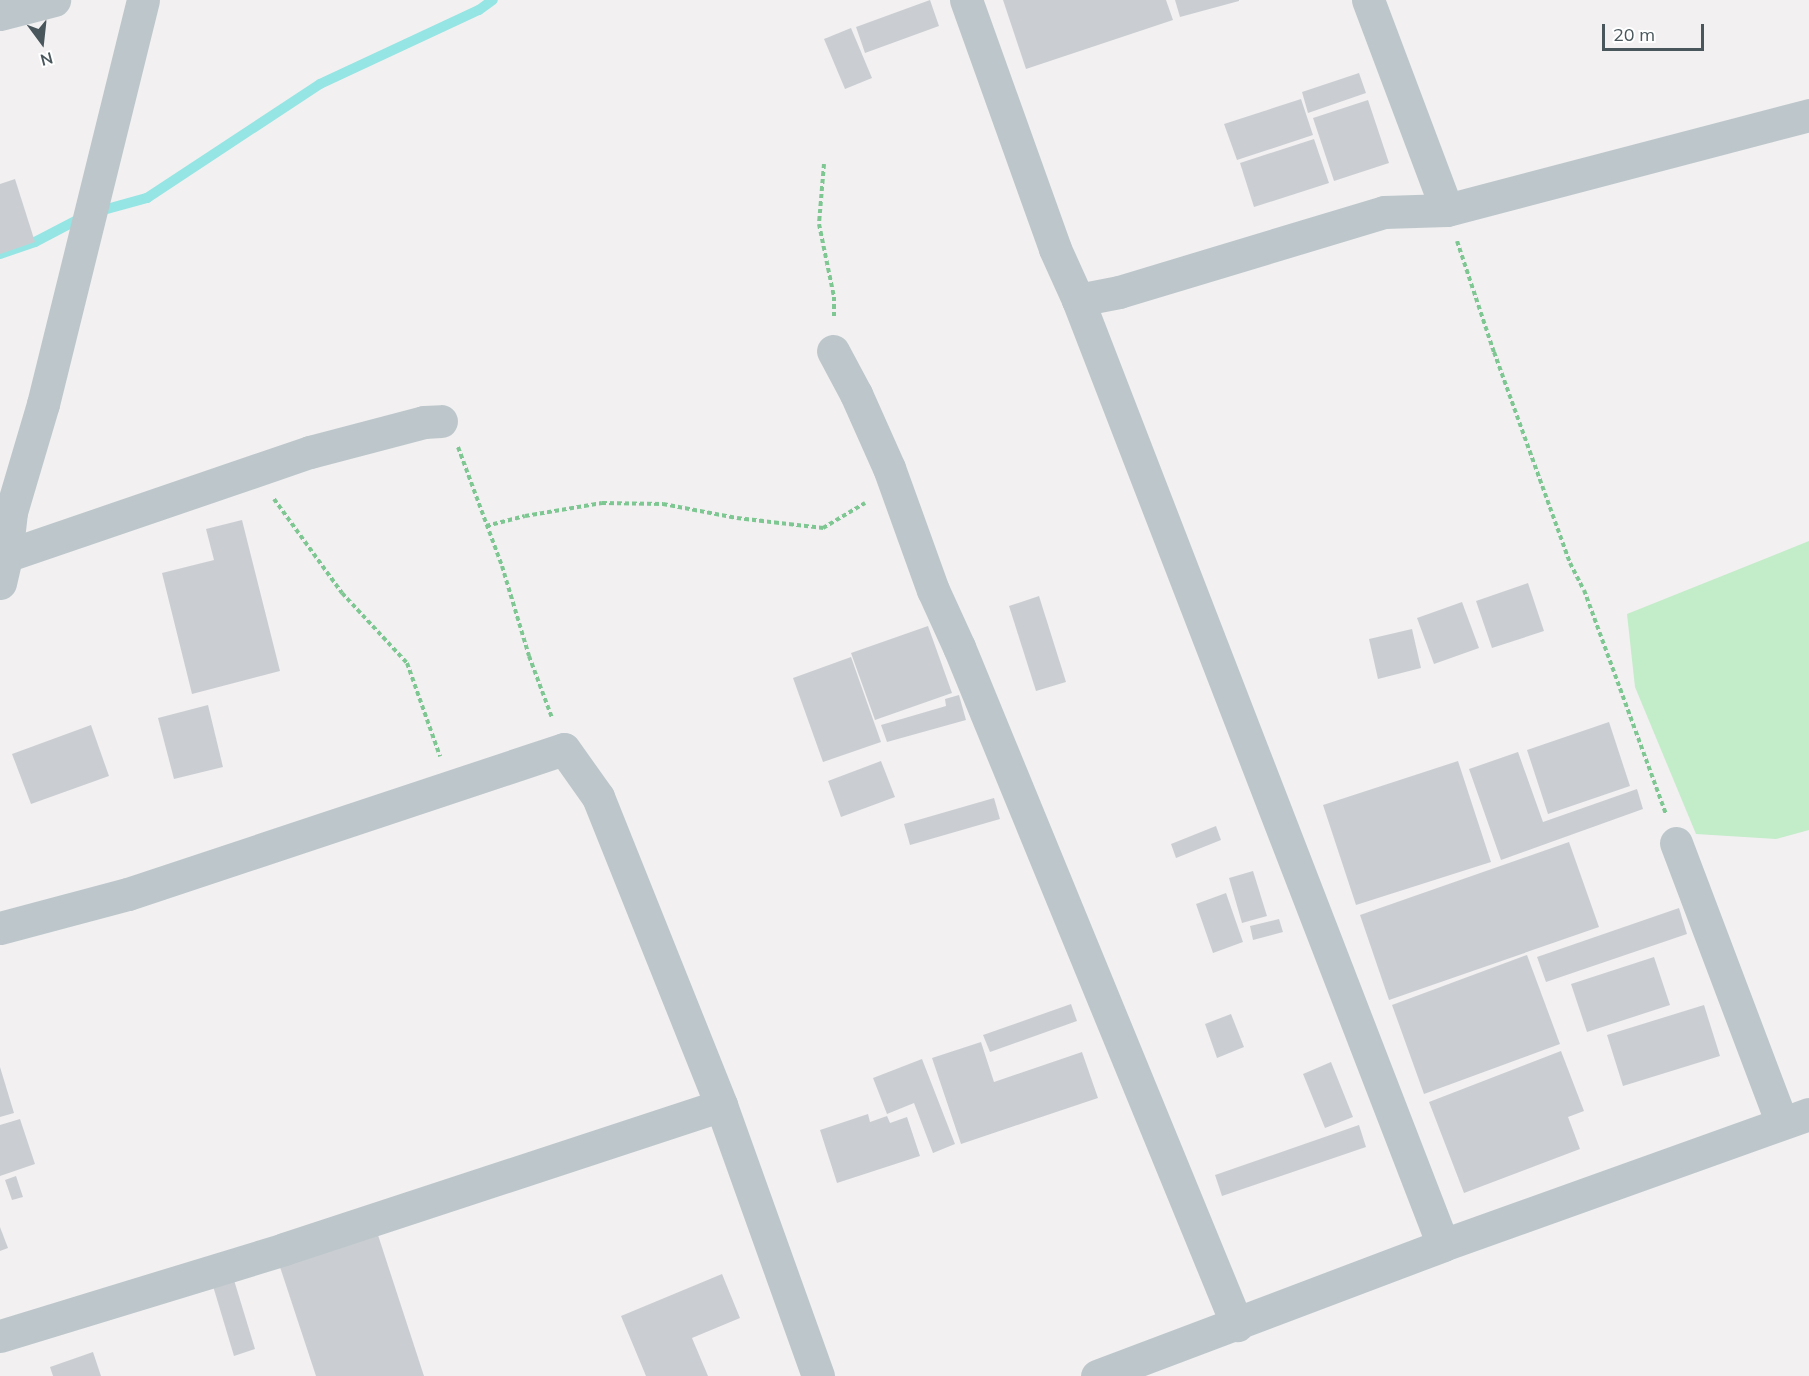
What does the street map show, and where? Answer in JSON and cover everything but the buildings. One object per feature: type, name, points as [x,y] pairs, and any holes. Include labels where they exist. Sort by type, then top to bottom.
[{"type":"street","points":[[0,14],[54,0]]},
{"type":"street","points":[[2,566],[11,512],[43,404],[143,0]]},
{"type":"street","points":[[966,0],[1055,249],[1078,300],[1443,1245]]},
{"type":"street","points":[[1368,0],[1447,210]]},
{"type":"street","points":[[1078,300],[1119,292],[1384,212],[1447,210],[1809,115]]},
{"type":"street","points":[[833,351],[856,394],[889,468],[933,590],[959,646],[1238,1324]]},
{"type":"street","points":[[2,566],[113,518],[310,452],[424,422],[441,421]]},
{"type":"street","points":[[0,928],[128,894],[377,809],[446,789],[564,749],[598,797],[721,1105],[818,1376]]},
{"type":"street","points":[[1097,1376],[1443,1245],[1796,1118],[1676,843]]},
{"type":"street","points":[[0,1336],[284,1249],[721,1105]]},
{"type":"path","points":[[824,164],[819,224],[834,297]]},
{"type":"path","points":[[1447,210],[1532,459],[1570,563],[1584,590],[1676,843]]},
{"type":"path","points":[[441,421],[453,430],[502,566],[529,656],[564,749]]},
{"type":"path","points":[[486,526],[525,516],[602,503],[663,504],[737,518],[823,528],[862,507],[889,468]]},
{"type":"path","points":[[255,472],[342,593],[407,663],[437,742],[446,789]]},
{"type":"green space","points":[[1809,541],[1809,830],[1776,839],[1696,834],[1635,687],[1627,614]]},
{"type":"waterway","points":[[96,212],[147,198],[320,84],[479,10],[493,0]]},
{"type":"waterway","points":[[0,254],[35,242],[81,218]]}]
